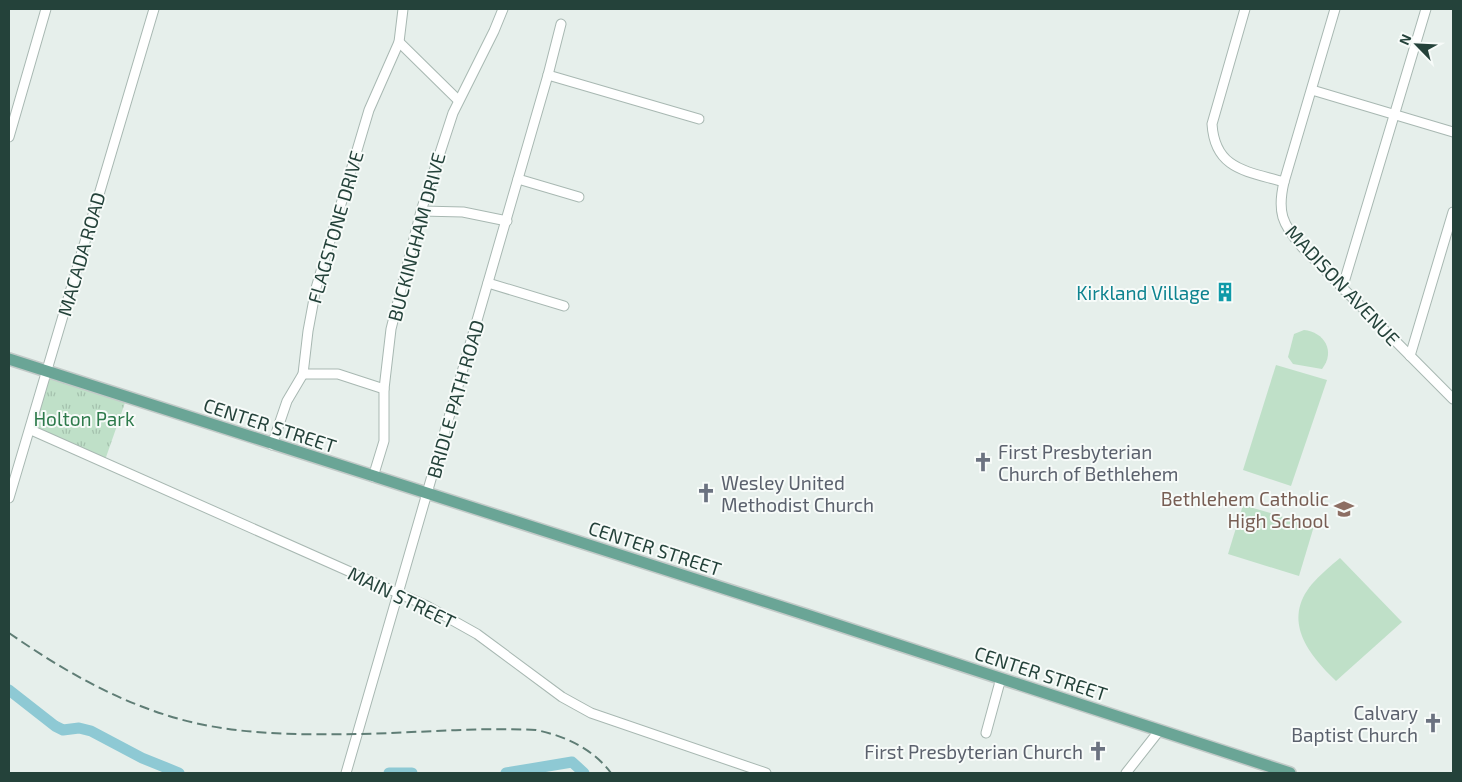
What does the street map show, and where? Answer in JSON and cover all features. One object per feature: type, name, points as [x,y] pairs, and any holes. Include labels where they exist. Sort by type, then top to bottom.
[{"type":"main road","name":"CENTER STREET","points":[[9,359],[1001,678],[1290,773]]},
{"type":"street","points":[[9,137],[46,9]]},
{"type":"street","name":"MACADA ROAD","points":[[9,498],[11,483],[31,430],[154,9]]},
{"type":"street","name":"FLAGSTONE DRIVE","points":[[272,445],[287,401],[303,374],[316,288],[369,110],[399,42],[404,9]]},
{"type":"street","name":"BUCKINGHAM DRIVE","points":[[374,477],[384,441],[384,389],[388,348],[396,302],[421,211],[446,131],[458,100],[494,31],[503,9]]},
{"type":"street","points":[[1245,9],[1212,124],[1213,138],[1226,161],[1237,168],[1284,182]]},
{"type":"street","name":"MADISON AVENUE","points":[[1335,9],[1284,182],[1280,201],[1284,222],[1291,234],[1342,289],[1453,399]]},
{"type":"street","points":[[1342,289],[1396,115],[1426,9]]},
{"type":"street","name":"BRIDLE PATH ROAD","points":[[346,773],[428,495],[561,24]]},
{"type":"street","points":[[399,42],[458,100]]},
{"type":"street","points":[[548,75],[699,119]]},
{"type":"street","points":[[1312,90],[1453,132]]},
{"type":"street","points":[[518,179],[579,197]]},
{"type":"street","points":[[421,211],[463,212],[506,221]]},
{"type":"street","points":[[1410,356],[1453,212]]},
{"type":"street","points":[[488,283],[564,306]]},
{"type":"street","points":[[303,374],[328,373],[347,376],[384,389]]},
{"type":"street","name":"MAIN STREET","points":[[31,430],[399,592],[477,634],[562,697],[579,707],[599,716],[762,773]]},
{"type":"street","points":[[986,733],[1001,678]]},
{"type":"street","points":[[1126,773],[1159,731]]},
{"type":"green space","points":[[1304,330],[1317,334],[1326,344],[1328,356],[1322,369],[1293,364],[1288,357],[1294,334]]},
{"type":"green space","points":[[1276,365],[1327,380],[1291,486],[1243,470]]},
{"type":"green space","name":"Holton Park","points":[[47,372],[127,397],[104,463],[31,430]]},
{"type":"green space","points":[[1243,505],[1314,526],[1299,576],[1228,554]]},
{"type":"green space","points":[[1340,558],[1402,622],[1336,681],[1308,649],[1302,637],[1299,611],[1303,598],[1312,584]]},
{"type":"waterway","points":[[9,690],[55,726],[63,730],[79,728],[91,731],[142,758],[179,773]]},
{"type":"waterway","points":[[506,773],[572,762],[584,773]]},
{"type":"waterway","points":[[389,773],[412,773]]},
{"type":"railway","points":[[9,633],[46,658],[104,690],[145,708],[189,722],[213,727],[285,734],[357,734],[491,729],[536,730],[577,744],[604,764],[611,773]]},
{"type":"place","name":"Kirkland Village","points":[[1225,292]]},
{"type":"place","name":"First Presbyterian Church of Bethlehem","points":[[983,462]]},
{"type":"place","name":"Wesley United Methodist Church","points":[[706,493]]},
{"type":"place","name":"Bethlehem Catholic High School","points":[[1344,509]]},
{"type":"place","name":"Calvary Baptist Church","points":[[1433,723]]},
{"type":"place","name":"First Presbyterian Church","points":[[1098,751]]}]
